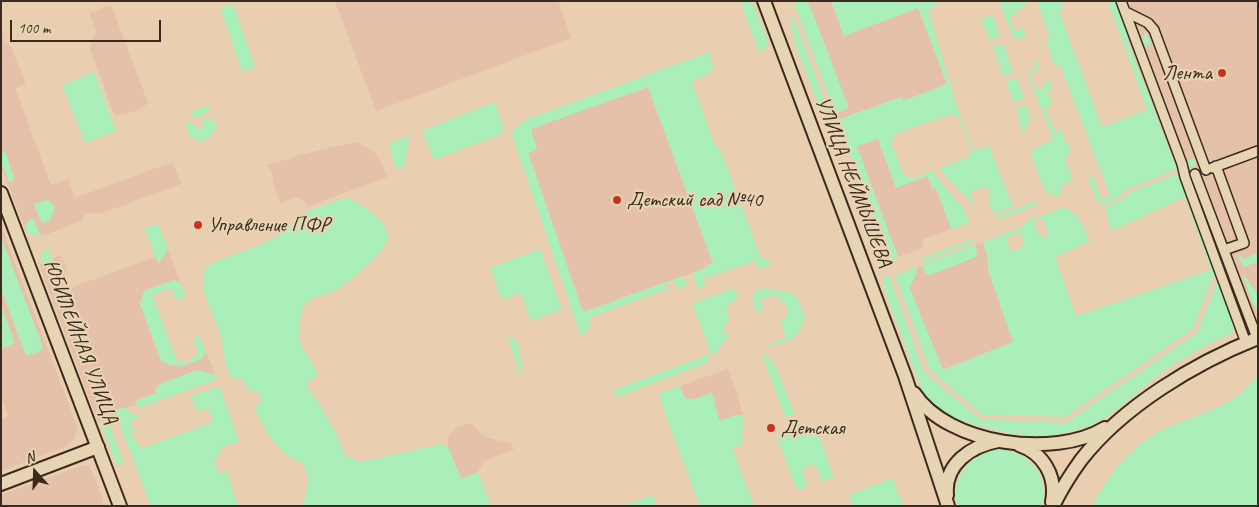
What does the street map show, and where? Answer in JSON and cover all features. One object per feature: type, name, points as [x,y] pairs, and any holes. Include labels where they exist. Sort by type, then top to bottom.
[{"type":"main road","name":"УЛИЦА НЕЙМЫШЕВА","points":[[764,1],[905,376]]},
{"type":"main road","name":"ЮБИЛЕЙНАЯ УЛИЦА","points":[[1,193],[120,506]]},
{"type":"main road","points":[[1052,506],[1081,461],[1105,434],[1123,418],[1161,389],[1182,376],[1211,359],[1254,339]]},
{"type":"main road","points":[[905,376],[918,399],[935,415],[962,430],[1001,441],[1015,443],[1070,441],[1098,433],[1123,418]]},
{"type":"main road","points":[[905,376],[948,506]]},
{"type":"main road","points":[[948,506],[948,481],[957,463],[977,447],[1001,441]]},
{"type":"main road","points":[[1015,443],[1029,448],[1045,464],[1053,485],[1052,506]]},
{"type":"main road","points":[[1,484],[98,447]]},
{"type":"street","points":[[1121,1],[1184,174],[1254,339]]},
{"type":"street","points":[[1126,12],[1148,24],[1154,30],[1206,170]]},
{"type":"street","points":[[1184,174],[1195,174],[1258,151]]},
{"type":"street","points":[[1216,166],[1244,243],[1224,250]]},
{"type":"street","points":[[1195,174],[1224,250],[1254,339]]},
{"type":"shaded area","points":[[335,1],[558,1],[571,38],[376,111]]},
{"type":"shaded area","points":[[808,1],[831,1],[844,36],[918,8],[947,84],[903,101],[901,98],[837,120],[835,113],[846,109],[848,106]]},
{"type":"shaded area","points":[[1115,1],[1125,1],[1128,7],[1132,1],[1258,1],[1258,325],[1234,334],[1235,322],[1128,42],[1126,25]]},
{"type":"shaded area","points":[[111,5],[148,103],[142,108],[124,115],[114,115],[90,48],[96,30],[89,13]]},
{"type":"shaded area","points":[[1,36],[11,47],[26,84],[15,88],[51,185],[68,179],[75,198],[173,162],[181,184],[102,213],[93,212],[85,215],[82,220],[48,234],[36,236],[26,231],[1,166]]},
{"type":"shaded area","name":"Детский сад №40","points":[[648,87],[713,264],[583,312],[528,153],[537,149],[530,129]]},
{"type":"shaded area","points":[[878,139],[896,188],[928,176],[932,189],[936,188],[951,229],[922,240],[923,248],[898,257],[856,146]]},
{"type":"shaded area","points":[[356,142],[375,153],[387,177],[309,206],[298,197],[280,203],[274,186],[272,172],[267,165],[299,155]]},
{"type":"shaded area","points":[[1,226],[77,426],[75,437],[67,446],[1,471],[1,419],[9,416],[1,396]]},
{"type":"shaded area","points":[[983,242],[989,273],[1014,342],[943,370],[895,276]]},
{"type":"shaded area","points":[[168,249],[181,284],[175,280],[146,290],[140,301],[161,361],[182,366],[201,359],[206,353],[216,375],[197,370],[160,384],[155,389],[156,393],[135,400],[137,405],[119,409],[116,415],[98,422],[38,261],[47,266],[54,265],[52,259],[61,255],[67,271],[64,272],[69,286],[73,287],[155,257],[159,262]]},
{"type":"shaded area","points":[[728,369],[743,416],[736,415],[720,421],[715,409],[712,393],[691,400],[685,399],[680,386]]},
{"type":"shaded area","points":[[470,423],[484,436],[511,443],[514,450],[484,461],[478,472],[461,479],[448,447],[448,437],[456,428]]},
{"type":"shaded area","points":[[84,465],[91,469],[102,497],[103,506],[1,506],[1,495]]},
{"type":"green space","points":[[740,1],[752,1],[768,42],[765,49],[759,53]]},
{"type":"green space","points":[[793,1],[808,1],[848,106],[846,109],[835,113]]},
{"type":"green space","points":[[831,1],[935,1],[935,7],[928,10],[959,113],[973,151],[989,146],[1013,207],[994,214],[988,200],[991,198],[986,186],[970,192],[975,205],[943,174],[940,168],[969,157],[971,151],[959,118],[952,114],[895,134],[891,143],[904,175],[912,179],[932,171],[965,211],[969,223],[951,229],[936,188],[933,189],[928,176],[896,188],[878,139],[857,146],[898,257],[890,260],[837,120],[901,97],[903,101],[947,84],[918,8],[844,36]]},
{"type":"green space","points":[[999,1],[1033,1],[1027,3],[1010,18],[1014,31],[1023,28],[1026,35],[1018,39],[1013,37]]},
{"type":"green space","points":[[1037,1],[1062,1],[1062,10],[1059,11],[1102,127],[1147,110],[1108,1],[1115,1],[1126,25],[1128,42],[1177,169],[1123,191],[1120,196],[1102,205],[1096,199],[1088,177],[1093,176],[1101,199],[1110,195],[1060,65],[1055,67],[1046,39],[1050,37]]},
{"type":"green space","points":[[233,4],[255,67],[242,72],[220,8]]},
{"type":"green space","points":[[992,15],[1000,36],[989,40],[981,19]]},
{"type":"green space","points":[[793,17],[830,114],[824,114],[820,110],[795,44],[790,18]]},
{"type":"green space","points":[[1144,33],[1147,33],[1151,44],[1144,47],[1186,161],[1194,158],[1196,163],[1194,167],[1190,167],[1186,163],[1142,47]]},
{"type":"green space","points":[[1003,44],[1013,72],[1003,76],[993,47]]},
{"type":"green space","points":[[709,52],[713,65],[712,69],[707,75],[692,82],[714,143],[721,152],[761,258],[771,261],[770,265],[759,269],[755,261],[703,279],[705,286],[698,289],[692,273],[706,268],[705,266],[713,263],[648,87],[531,129],[537,150],[528,153],[583,312],[683,276],[687,286],[678,289],[674,281],[666,284],[667,289],[591,317],[589,329],[581,337],[511,132],[525,120]]},
{"type":"green space","points":[[1036,60],[1039,69],[1030,72],[1037,90],[1046,87],[1044,82],[1049,80],[1052,88],[1048,93],[1052,105],[1045,108],[1055,133],[1062,130],[1065,143],[1070,146],[1065,160],[1073,180],[1061,186],[1061,195],[1057,196],[1052,196],[1047,192],[1031,154],[1038,147],[1053,139],[1027,71],[1035,68],[1033,61]]},
{"type":"green space","points":[[94,72],[116,131],[85,143],[62,85]]},
{"type":"green space","points":[[1016,77],[1024,99],[1014,103],[1006,81]]},
{"type":"green space","points":[[494,102],[504,128],[501,134],[434,160],[422,131]]},
{"type":"green space","points":[[1026,105],[1029,119],[1023,133],[1016,109]]},
{"type":"green space","points":[[207,106],[210,111],[202,115],[205,121],[212,119],[216,129],[203,142],[190,137],[185,124],[187,122],[192,123],[199,130],[202,129],[203,123],[200,116],[193,117],[191,113]]},
{"type":"green space","points":[[409,135],[405,166],[396,169],[390,150],[390,143]]},
{"type":"green space","points":[[1,150],[6,153],[14,178],[12,182],[9,182],[1,163]]},
{"type":"green space","points":[[1179,173],[1216,274],[1212,279],[1193,329],[1065,417],[982,415],[930,370],[895,276],[916,267],[917,271],[910,288],[943,370],[1013,342],[989,273],[983,242],[1020,228],[1029,220],[1065,207],[1078,217],[1090,241],[1055,257],[1076,316],[1211,270],[1185,197],[1112,231],[1107,217],[1106,206],[1125,198],[1130,192]],"holes":[[[1042,218],[1049,234],[1040,237],[1033,221]],[[1020,232],[1025,246],[1011,252],[1006,238]]]},
{"type":"green space","points":[[348,198],[373,213],[387,230],[388,237],[381,250],[357,275],[334,291],[314,297],[304,305],[300,320],[299,339],[301,346],[317,373],[314,379],[307,381],[307,387],[337,435],[345,456],[358,461],[371,460],[439,444],[448,447],[461,479],[478,472],[491,506],[303,506],[309,479],[303,463],[293,459],[280,449],[260,420],[254,406],[262,403],[258,391],[249,392],[244,380],[231,378],[223,354],[218,327],[203,288],[203,272],[212,263],[260,245],[284,233],[296,218],[310,210]]},
{"type":"green space","points":[[47,200],[55,208],[49,221],[44,223],[40,220],[34,204]]},
{"type":"green space","points":[[1038,200],[1034,206],[997,220],[998,216]]},
{"type":"green space","points":[[33,218],[40,235],[32,235],[26,231],[26,223]]},
{"type":"green space","points":[[158,224],[168,249],[159,263],[145,228]]},
{"type":"green space","points":[[1,237],[43,347],[41,351],[26,356],[1,289]]},
{"type":"green space","points":[[970,240],[974,242],[921,262],[922,258]]},
{"type":"green space","points":[[975,245],[977,250],[976,257],[930,275],[925,273],[922,264]]},
{"type":"green space","points":[[48,248],[54,265],[47,266],[41,264],[40,256]]},
{"type":"green space","points":[[540,249],[562,309],[531,321],[521,293],[502,300],[490,268]]},
{"type":"green space","points":[[1258,253],[1258,262],[1244,267],[1238,258],[1240,255],[1242,259]]},
{"type":"green space","points":[[1241,271],[1258,295],[1258,311],[1253,304]]},
{"type":"green space","points":[[888,273],[924,372],[980,419],[1065,423],[1197,333],[1218,280],[1234,324],[1234,329],[1231,333],[1165,370],[1121,406],[1099,421],[1066,433],[1049,435],[1014,434],[997,431],[949,416],[936,408],[924,396],[883,286],[884,277]]},
{"type":"green space","points":[[175,280],[181,284],[186,297],[176,300],[171,288],[152,295],[177,361],[182,362],[186,360],[188,364],[178,366],[161,361],[140,304],[146,290]]},
{"type":"green space","points":[[764,288],[789,292],[796,296],[805,316],[802,326],[796,335],[788,341],[770,347],[768,345],[786,338],[780,319],[789,316],[784,301],[780,302],[777,294],[760,300],[763,310],[756,312],[752,297],[756,291]]},
{"type":"green space","points":[[731,289],[736,291],[739,296],[726,307],[729,319],[722,332],[729,334],[714,356],[710,351],[694,308],[694,303]]},
{"type":"green space","points":[[1,305],[15,343],[1,349]]},
{"type":"green space","points":[[199,336],[206,353],[201,359],[191,363],[189,359],[197,356],[198,353],[193,338]]},
{"type":"green space","points":[[513,337],[520,357],[521,377],[508,338]]},
{"type":"green space","points":[[761,352],[769,357],[775,366],[795,414],[785,417]]},
{"type":"green space","points":[[707,355],[710,360],[708,362],[623,395],[616,397],[613,390]]},
{"type":"green space","points":[[197,370],[216,375],[217,377],[215,380],[139,408],[135,401],[156,393],[155,390],[160,384]]},
{"type":"green space","points":[[1258,375],[1258,506],[1093,506],[1113,472],[1140,445],[1162,430],[1234,399]]},
{"type":"green space","points":[[680,386],[685,399],[690,398],[692,400],[712,393],[720,421],[736,415],[743,416],[742,444],[732,449],[754,506],[700,506],[661,403],[659,393]]},
{"type":"green space","points":[[220,388],[239,442],[223,446],[214,463],[219,475],[226,470],[238,506],[151,506],[116,415],[118,409],[127,408],[131,414],[141,417],[130,421],[134,432],[131,433],[140,449],[213,422],[208,408],[197,412],[191,396]]},
{"type":"green space","points":[[107,418],[124,464],[116,464],[101,424],[101,421]]},
{"type":"green space","points":[[815,426],[834,477],[822,482],[815,464],[802,469],[808,486],[797,490],[777,437]]},
{"type":"green space","points":[[993,450],[1005,450],[1015,453],[1033,464],[1043,483],[1042,506],[957,506],[956,487],[963,470],[976,458]]},
{"type":"green space","points":[[892,478],[903,506],[853,506],[849,495]]},
{"type":"green space","points":[[652,495],[656,506],[623,506]]},
{"type":"place","name":"Лента","points":[[1222,73]]},
{"type":"place","name":"Детский сад №40","points":[[617,200]]},
{"type":"place","name":"Управление ПФР","points":[[198,225]]},
{"type":"place","name":"Детская","points":[[771,428]]}]
